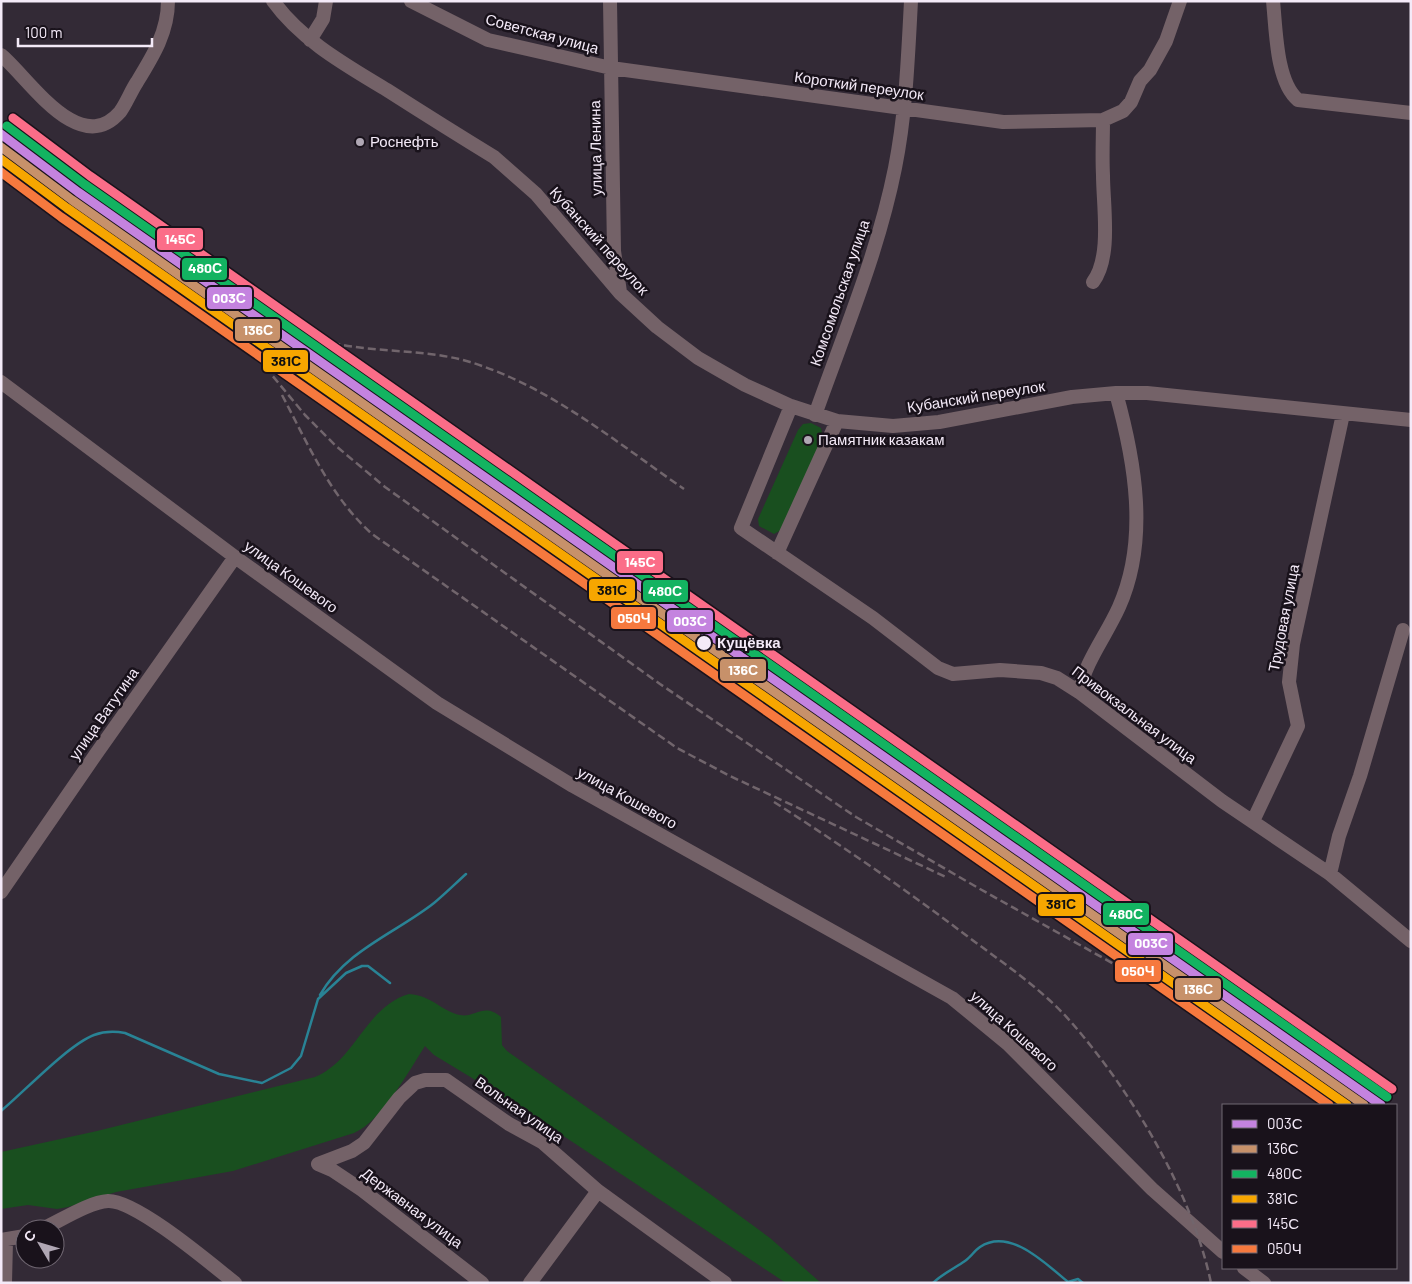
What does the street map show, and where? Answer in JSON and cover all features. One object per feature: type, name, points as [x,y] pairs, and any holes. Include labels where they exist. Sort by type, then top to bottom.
[{"type":"street","points":[[1,55],[56,111],[82,124],[103,124],[120,112],[152,57],[168,18],[168,1]]},
{"type":"street","name":"Кубанский переулок","points":[[273,1],[290,23],[310,40],[360,74],[494,157],[514,173],[536,194],[620,294],[657,327],[698,358],[745,385],[815,415],[837,421],[892,426],[939,422],[1072,397],[1116,393],[1147,393],[1411,420]]},
{"type":"street","points":[[310,40],[323,19],[326,1]]},
{"type":"street","name":"Советская улица","points":[[411,1],[488,40],[611,68]]},
{"type":"street","name":"улица Ленина","points":[[610,1],[614,251],[620,294]]},
{"type":"street","name":"Комсомольская улица","points":[[815,415],[875,248],[895,169],[905,108],[910,1]]},
{"type":"street","name":"Короткий переулок","points":[[611,68],[1003,122],[1103,120],[1123,111],[1131,102],[1140,82],[1150,70],[1166,42],[1180,1]]},
{"type":"street","points":[[1272,1],[1280,68],[1292,95],[1298,100],[1411,113]]},
{"type":"street","points":[[1093,282],[1099,274],[1102,263],[1105,226],[1103,120]]},
{"type":"street","name":"улица Кошевого","points":[[1,382],[235,557],[437,703],[519,754],[952,998],[1008,1044],[1152,1189],[1222,1251]]},
{"type":"street","points":[[1079,692],[1083,673],[1119,607],[1130,580],[1135,552],[1134,475],[1128,437],[1116,393]]},
{"type":"street","name":"Привокзальная улица","points":[[791,406],[741,528],[873,618],[938,668],[952,674],[1000,670],[1041,673],[1057,678],[1079,692],[1192,779],[1330,874],[1411,941]]},
{"type":"street","name":"Трудовая улица","points":[[1253,820],[1298,726],[1289,682],[1293,644],[1343,414]]},
{"type":"street","points":[[776,553],[837,421]]},
{"type":"street","name":"улица Ватутина","points":[[1,892],[235,557]]},
{"type":"street","points":[[1330,874],[1339,836],[1360,776],[1403,630]]},
{"type":"street","name":"Вольная улица","points":[[318,1164],[364,1143],[415,1083],[436,1078],[446,1080],[456,1085],[509,1124],[542,1142],[598,1191],[725,1283]]},
{"type":"street","name":"Державная улица","points":[[318,1164],[356,1186],[482,1283]]},
{"type":"street","points":[[530,1283],[598,1191]]},
{"type":"street","points":[[63,1219],[93,1205],[107,1201],[117,1202],[157,1224],[233,1282]]},
{"type":"street","points":[[3,1240],[5,1283]]},
{"type":"street","points":[[1245,1269],[1264,1283]]},
{"type":"green space","points":[[811,423],[821,428],[823,438],[781,530],[774,534],[759,526],[758,519],[798,430],[803,424]]},
{"type":"green space","points":[[409,994],[431,1000],[447,1010],[460,1015],[490,1011],[501,1017],[502,1045],[507,1051],[770,1238],[821,1283],[786,1283],[515,1104],[434,1055],[425,1046],[394,1095],[375,1118],[354,1133],[233,1171],[116,1192],[68,1207],[57,1209],[28,1205],[1,1209],[1,1152],[97,1131],[315,1077],[341,1059],[382,1010],[394,1001]]},
{"type":"waterway","points":[[320,995],[331,979],[357,954],[434,903],[466,874]]},
{"type":"waterway","points":[[1,1111],[72,1048],[94,1035],[106,1032],[125,1033],[219,1074],[262,1083],[291,1068],[301,1056],[318,999],[346,973],[362,966],[368,966],[390,983]]},
{"type":"waterway","points":[[933,1283],[967,1259],[980,1247],[991,1242],[1003,1242],[1027,1250],[1068,1282],[1078,1279],[1083,1283]]},
{"type":"railway","points":[[1,162],[63,201],[158,267],[202,304],[247,345],[305,415],[336,446],[385,487],[660,684],[856,817],[1146,982]]},
{"type":"railway","points":[[233,301],[284,326],[324,341],[354,347],[454,358],[499,372],[527,385],[581,417],[684,489]]},
{"type":"railway","points":[[217,309],[239,325]]},
{"type":"railway","points":[[282,395],[332,487],[357,519],[372,534],[677,748],[730,776],[948,878]]},
{"type":"railway","points":[[774,802],[870,866],[1005,964],[1046,997],[1071,1022],[1116,1080],[1157,1145],[1190,1214],[1211,1283]]},
{"type":"transit line","name":"145С","points":[[13,118],[90,176],[1392,1089]]},
{"type":"transit line","name":"480С","points":[[7,126],[84,184],[1387,1097]]},
{"type":"transit line","name":"003С","points":[[1,134],[78,192],[1380,1104]]},
{"type":"transit line","name":"136С","points":[[1,147],[72,200],[1363,1104]]},
{"type":"transit line","name":"381С","points":[[1,159],[67,208],[1346,1104]]},
{"type":"transit line","name":"050Ч","points":[[1,172],[61,217],[1328,1104]]},
{"type":"place","name":"Роснефть","points":[[360,142]]},
{"type":"place","name":"Памятник казакам","points":[[808,440]]},
{"type":"place","name":"Кущёвка","points":[[704,643]]}]
